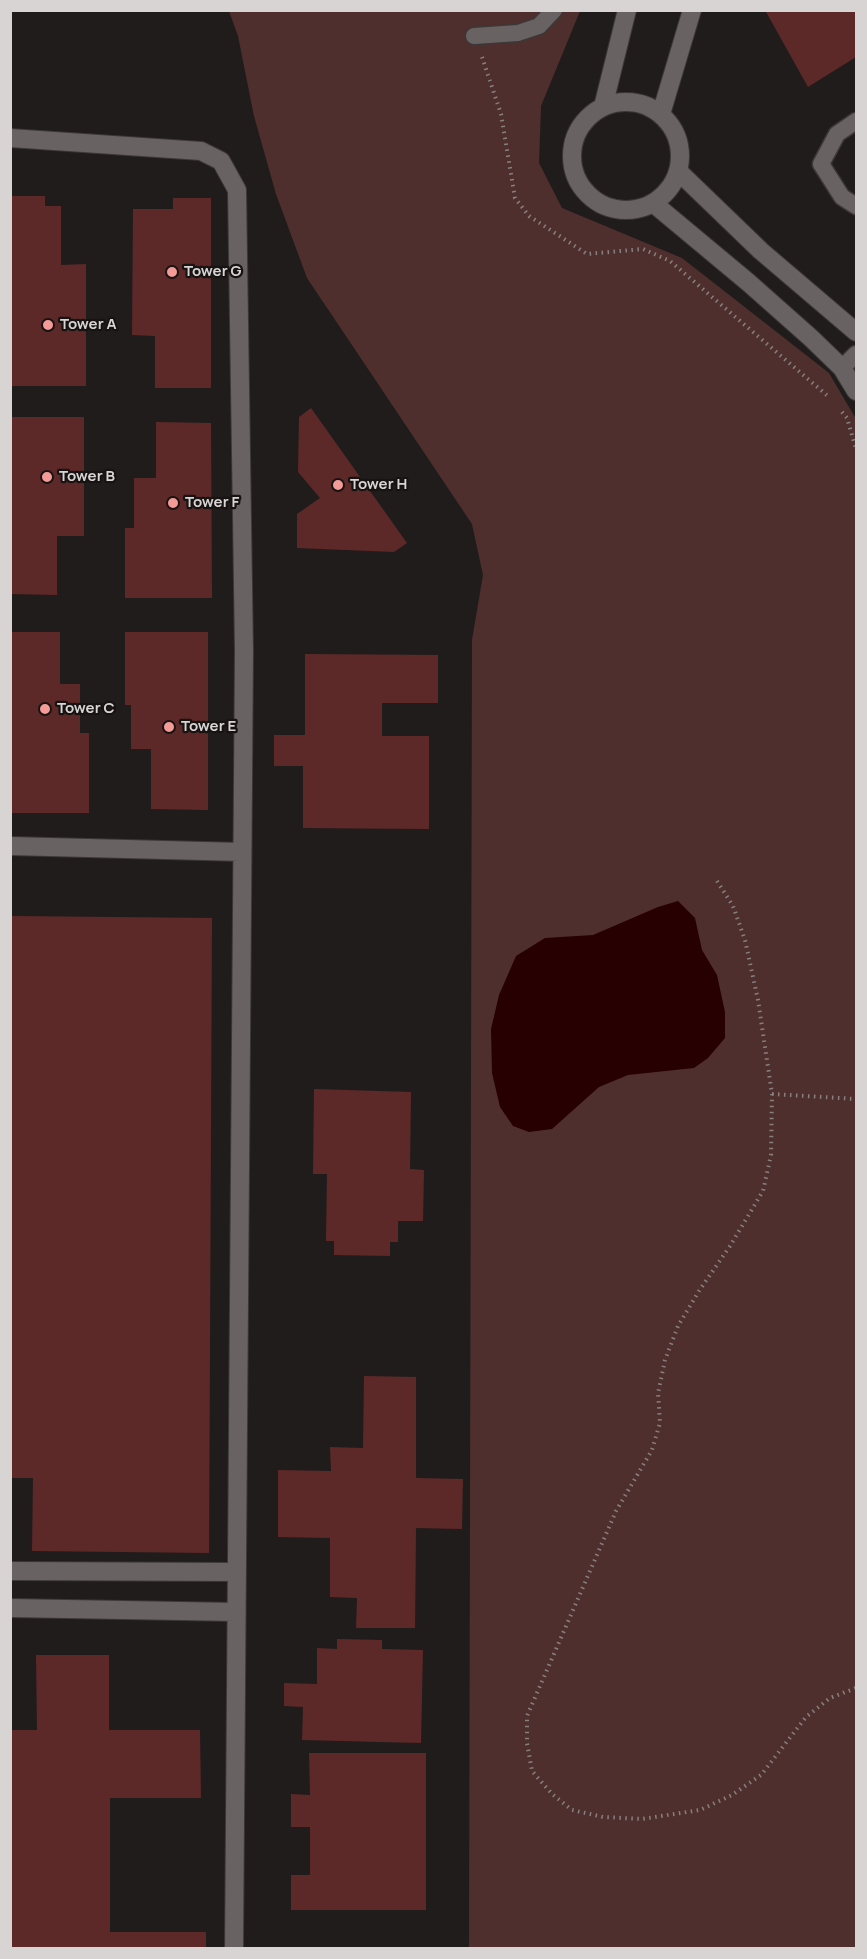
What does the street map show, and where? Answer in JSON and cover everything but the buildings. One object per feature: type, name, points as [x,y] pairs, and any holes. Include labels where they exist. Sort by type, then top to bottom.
[{"type":"street","points":[[603,107],[627,10]]},
{"type":"street","points":[[661,114],[692,10]]},
{"type":"street","points":[[623,102],[643,104],[661,114],[674,131],[680,150],[678,171],[669,190],[653,204],[634,210],[615,209],[598,202],[583,189],[574,172],[572,153],[577,134],[588,118],[603,107],[623,102]]},
{"type":"street","points":[[10,138],[201,151],[221,161],[237,190],[244,651],[234,1948]]},
{"type":"street","points":[[678,171],[761,251],[856,332]]},
{"type":"street","points":[[653,204],[749,283],[842,368],[856,390]]},
{"type":"street","points":[[10,846],[242,852]]},
{"type":"street","points":[[10,1571],[236,1572]]},
{"type":"street","points":[[10,1608],[236,1612]]},
{"type":"lane","points":[[474,36],[518,33],[539,26],[554,10]]},
{"type":"lane","points":[[856,121],[837,134],[821,164],[842,197],[856,206]]},
{"type":"lane","points":[[842,368],[856,354]]},
{"type":"path","points":[[474,36],[501,114],[515,198],[529,216],[587,254],[643,249],[670,261],[833,402]]},
{"type":"path","points":[[840,410],[847,418],[856,449]]},
{"type":"path","points":[[717,881],[733,906],[745,940],[758,1000],[772,1094],[771,1155],[763,1191],[678,1326],[665,1360],[658,1393],[660,1423],[652,1450],[616,1510],[527,1716],[527,1743],[532,1770],[552,1794],[572,1810],[603,1817],[642,1819],[700,1810],[732,1795],[760,1775],[806,1717],[830,1698],[856,1688]]},
{"type":"path","points":[[772,1094],[856,1099]]},
{"type":"shaded area","points":[[229,11],[580,11],[541,106],[539,163],[562,208],[682,258],[829,373],[856,419],[856,1948],[469,1948],[472,640],[483,575],[472,524],[307,278],[276,194],[254,116],[238,36]]},
{"type":"shaded area","points":[[678,901],[695,918],[702,950],[717,975],[725,1012],[725,1038],[708,1058],[694,1068],[628,1075],[599,1087],[552,1129],[529,1132],[513,1126],[500,1107],[492,1073],[491,1029],[499,995],[516,956],[545,938],[593,935],[658,907]]},
{"type":"place","name":"Tower G","points":[[172,272]]},
{"type":"place","name":"Tower A","points":[[48,325]]},
{"type":"place","name":"Tower B","points":[[47,477]]},
{"type":"place","name":"Tower H","points":[[338,485]]},
{"type":"place","name":"Tower F","points":[[173,503]]},
{"type":"place","name":"Tower C","points":[[45,709]]},
{"type":"place","name":"Tower E","points":[[169,727]]}]
